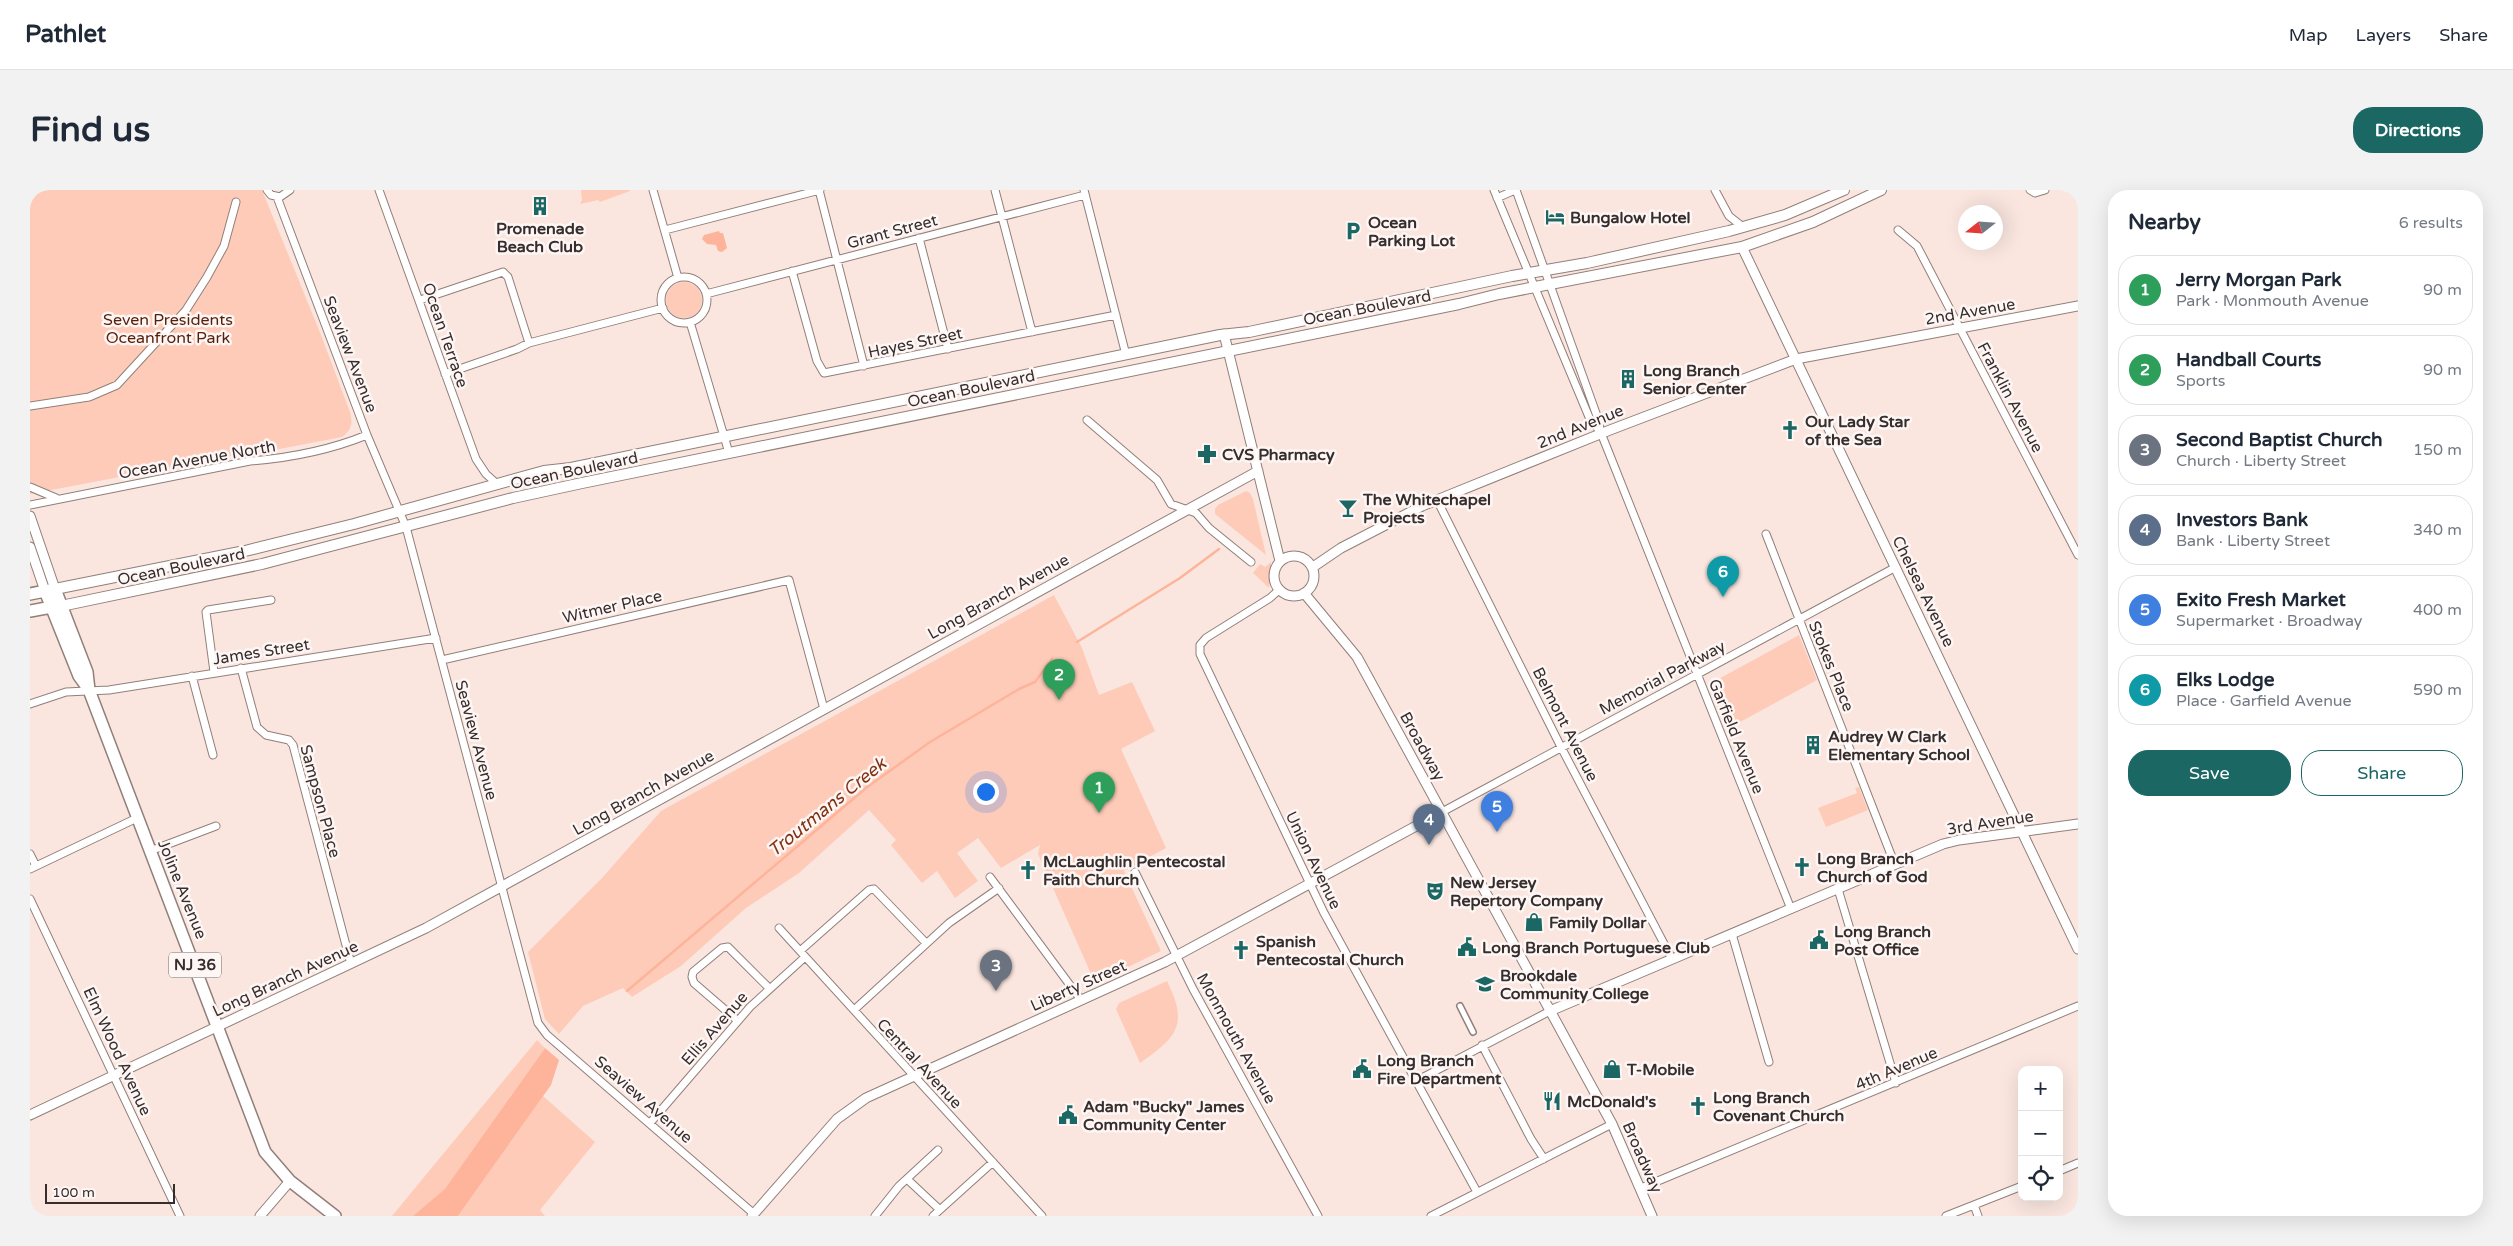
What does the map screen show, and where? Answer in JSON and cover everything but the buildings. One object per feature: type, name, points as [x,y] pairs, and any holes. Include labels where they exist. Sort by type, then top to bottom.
[{"type":"main road","name":"Ocean Boulevard","points":[[50,590],[246,551],[400,511],[496,483],[544,472],[1224,334],[1249,332],[1743,227],[1802,208],[1844,190]]},
{"type":"main road","name":"Ocean Boulevard","points":[[56,606],[262,564],[537,493],[1742,247],[1813,222],[1881,190]]},
{"type":"main road","points":[[30,594],[50,590]]},
{"type":"main road","name":"Joline Avenue","points":[[50,590],[79,676],[89,690],[265,1152],[290,1182],[335,1216]]},
{"type":"main road","points":[[30,611],[56,606]]},
{"type":"street","points":[[267,190],[277,197],[284,196],[290,190]]},
{"type":"street","name":"Ocean Terrace","points":[[380,190],[476,459],[486,474],[496,483]]},
{"type":"street","points":[[653,190],[678,278]]},
{"type":"street","points":[[665,230],[820,190],[864,366]]},
{"type":"street","points":[[995,190],[1032,332]]},
{"type":"street","name":"Garfield Avenue","points":[[1494,190],[1590,417],[1601,434]]},
{"type":"street","points":[[1497,198],[1516,190]]},
{"type":"street","name":"Garfield Avenue","points":[[1516,190],[1597,416],[1601,434],[1791,909]]},
{"type":"street","points":[[1715,190],[1729,216],[1743,227]]},
{"type":"street","points":[[2030,190],[2035,193],[2045,190]]},
{"type":"street","points":[[1085,192],[1126,355]]},
{"type":"street","name":"Grant Street","points":[[706,294],[1002,216],[1085,192]]},
{"type":"street","name":"Seaview Avenue","points":[[277,197],[367,435],[406,528],[538,1023],[547,1035],[650,1123],[753,1215]]},
{"type":"street","points":[[30,406],[90,397],[117,385],[186,310],[224,246],[236,202]]},
{"type":"street","name":"Franklin Avenue","points":[[1898,230],[1917,246],[2078,555]]},
{"type":"street","points":[[919,238],[948,349]]},
{"type":"street","name":"Chelsea Avenue","points":[[1742,247],[2078,949]]},
{"type":"street","name":"Hayes Street","points":[[792,271],[820,369],[824,373],[1116,315]]},
{"type":"street","points":[[420,300],[503,272],[508,277],[529,343]]},
{"type":"street","points":[[678,278],[696,280],[706,294],[707,301],[702,315],[690,322],[683,323],[671,318],[663,308],[662,300],[666,286],[678,278]]},
{"type":"street","name":"2nd Avenue","points":[[1313,567],[1341,548],[1438,500],[1601,434],[1796,359],[2078,306]]},
{"type":"street","points":[[445,374],[517,350],[529,343],[663,308]]},
{"type":"street","points":[[690,322],[729,453]]},
{"type":"street","points":[[1224,334],[1280,561]]},
{"type":"street","points":[[1087,420],[1157,480],[1171,504],[1196,513],[1208,527],[1251,562]]},
{"type":"street","name":"Ocean Avenue North","points":[[30,505],[343,445],[367,435]]},
{"type":"street","name":"Long Branch Avenue","points":[[30,1115],[426,928],[1258,470]]},
{"type":"street","points":[[30,488],[59,499]]},
{"type":"street","name":"Belmont Avenue","points":[[1438,500],[1561,747],[1672,959]]},
{"type":"street","name":"Joline Avenue","points":[[30,516],[50,590]]},
{"type":"street","name":"Stokes Place","points":[[1766,534],[1895,865]]},
{"type":"street","name":"Joline Avenue","points":[[30,547],[50,590]]},
{"type":"street","points":[[1298,556],[1309,561],[1313,567],[1314,579],[1309,590],[1294,596],[1279,590],[1274,578],[1276,566],[1285,557],[1298,556]]},
{"type":"street","name":"Memorial Parkway","points":[[1442,812],[1896,567]]},
{"type":"street","name":"Witmer Place","points":[[442,660],[789,580],[824,708]]},
{"type":"street","name":"Union Avenue","points":[[1279,590],[1270,598],[1206,638],[1200,645],[1200,654],[1310,884],[1477,1192]]},
{"type":"street","name":"Broadway","points":[[1304,593],[1357,657],[1612,1124],[1652,1216]]},
{"type":"street","points":[[214,672],[206,612],[208,610],[271,600]]},
{"type":"street","name":"James Street","points":[[30,704],[66,692],[109,690],[436,638]]},
{"type":"street","name":"Sampson Place","points":[[241,668],[252,718],[257,727],[266,735],[289,740],[293,745],[351,964]]},
{"type":"street","points":[[192,676],[213,756]]},
{"type":"street","name":"Liberty Street","points":[[753,1215],[843,1114],[866,1098],[1176,956],[1442,812]]},
{"type":"street","points":[[30,854],[33,868],[137,818]]},
{"type":"street","name":"3rd Avenue","points":[[1550,1011],[1943,844],[1959,840],[2078,824]]},
{"type":"street","points":[[150,851],[216,826]]},
{"type":"street","name":"Monmouth Avenue","points":[[1135,872],[1176,956],[1318,1216]]},
{"type":"street","points":[[990,877],[1081,1000]]},
{"type":"street","points":[[854,1010],[949,923],[999,888]]},
{"type":"street","name":"Ellis Avenue","points":[[650,1123],[769,988],[869,890],[874,889],[926,943]]},
{"type":"street","points":[[1838,889],[1896,1083]]},
{"type":"street","name":"Elm Wood Avenue","points":[[30,899],[180,1216]]},
{"type":"street","name":"Central Avenue","points":[[779,928],[1042,1216]]},
{"type":"street","points":[[1732,934],[1770,1062]]},
{"type":"street","points":[[738,1022],[694,983],[692,978],[694,972],[722,948],[728,947],[769,988]]},
{"type":"street","points":[[1460,1006],[1473,1032]]},
{"type":"street","name":"4th Avenue","points":[[1641,1188],[2078,1006]]},
{"type":"street","points":[[1416,1081],[1550,1011]]},
{"type":"street","points":[[1482,1046],[1531,1139],[1544,1159]]},
{"type":"street","points":[[1431,1216],[1612,1124]]},
{"type":"street","points":[[874,1216],[907,1179],[938,1150]]},
{"type":"street","points":[[933,1216],[993,1162]]},
{"type":"street","points":[[2063,1169],[2078,1163]]},
{"type":"street","points":[[907,1179],[939,1209]]},
{"type":"street","points":[[260,1216],[290,1182]]},
{"type":"street","points":[[1946,1216],[2018,1188]]},
{"type":"street","points":[[1974,1205],[1978,1216]]},
{"type":"green space","name":"Seven Presidents Oceanfront Park","points":[[30,190],[262,190],[350,412],[351,423],[348,432],[342,437],[30,494]]},
{"type":"green space","points":[[581,190],[630,191],[600,202],[598,200],[580,204],[582,200]]},
{"type":"green space","points":[[684,282],[697,287],[702,300],[697,313],[684,318],[671,313],[666,300],[671,287]]},
{"type":"green space","points":[[1246,491],[1250,493],[1253,499],[1266,555],[1215,514],[1215,509],[1218,505]]},
{"type":"green space","points":[[1271,562],[1269,588],[1253,573],[1260,564],[1265,567]]},
{"type":"green space","points":[[1054,595],[1082,648],[1099,695],[1132,682],[1155,731],[1121,749],[1166,848],[1124,871],[1161,951],[1095,983],[1038,854],[1040,845],[1001,868],[978,838],[957,853],[978,881],[955,898],[937,871],[922,883],[891,845],[896,840],[869,810],[799,873],[746,908],[681,966],[632,997],[623,988],[583,1006],[559,1034],[545,1019],[528,952],[602,878],[661,811]]},
{"type":"green space","points":[[1799,635],[1817,680],[1731,727],[1713,682]]},
{"type":"green space","points":[[1859,787],[1868,810],[1826,827],[1818,808],[1857,793],[1855,788]]},
{"type":"green space","points":[[1167,981],[1174,996],[1177,1009],[1176,1029],[1163,1045],[1140,1063],[1116,1009],[1119,1003]]},
{"type":"green space","points":[[537,1040],[545,1048],[445,1190],[413,1216],[392,1216]]},
{"type":"green space","points":[[543,1096],[595,1142],[540,1210],[545,1216],[458,1216]]},
{"type":"shaded area","points":[[719,231],[723,233],[727,248],[722,252],[718,251],[716,245],[707,244],[702,239],[704,235]]},
{"type":"shaded area","points":[[545,1048],[559,1060],[551,1085],[458,1216],[413,1216],[445,1189]]},
{"type":"waterway","points":[[1077,642],[1180,578],[1219,549]]},
{"type":"waterway","name":"Troutmans Creek","points":[[627,991],[866,788],[930,742],[1019,689],[1035,682],[1052,659]]},
{"type":"place","name":"Promenade Beach Club","points":[[540,206]]},
{"type":"place","name":"Bungalow Hotel","points":[[1555,217]]},
{"type":"place","name":"Ocean Parking Lot","points":[[1353,231]]},
{"type":"place","name":"Long Branch Senior Center","points":[[1628,379]]},
{"type":"place","name":"Our Lady Star of the Sea","points":[[1790,430]]},
{"type":"place","name":"CVS Pharmacy","points":[[1207,454]]},
{"type":"place","name":"The Whitechapel Projects","points":[[1348,508]]},
{"type":"place","name":"Elks Lodge","points":[[1723,597]]},
{"type":"place","name":"Handball Courts","points":[[1059,700]]},
{"type":"place","name":"Audrey W Clark Elementary School","points":[[1813,745]]},
{"type":"place","name":"Jerry Morgan Park","points":[[1099,813]]},
{"type":"place","name":"Exito Fresh Market","points":[[1497,832]]},
{"type":"place","name":"Investors Bank","points":[[1429,845]]},
{"type":"place","name":"Long Branch Church of God","points":[[1802,867]]},
{"type":"place","name":"McLaughlin Pentecostal Faith Church","points":[[1028,870]]},
{"type":"place","name":"New Jersey Repertory Company","points":[[1435,891]]},
{"type":"place","name":"Family Dollar","points":[[1534,922]]},
{"type":"place","name":"Long Branch Post Office","points":[[1819,940]]},
{"type":"place","name":"Long Branch Portuguese Club","points":[[1467,947]]},
{"type":"place","name":"Spanish Pentecostal Church","points":[[1241,950]]},
{"type":"place","name":"Brookdale Community College","points":[[1485,984]]},
{"type":"place","name":"Second Baptist Church","points":[[996,991]]},
{"type":"place","name":"Long Branch Fire Department","points":[[1362,1069]]},
{"type":"place","name":"T-Mobile","points":[[1612,1069]]},
{"type":"place","name":"McDonald's","points":[[1552,1101]]},
{"type":"place","name":"Long Branch Covenant Church","points":[[1698,1106]]},
{"type":"place","name":"Adam \"Bucky\" James Community Center","points":[[1068,1115]]}]
